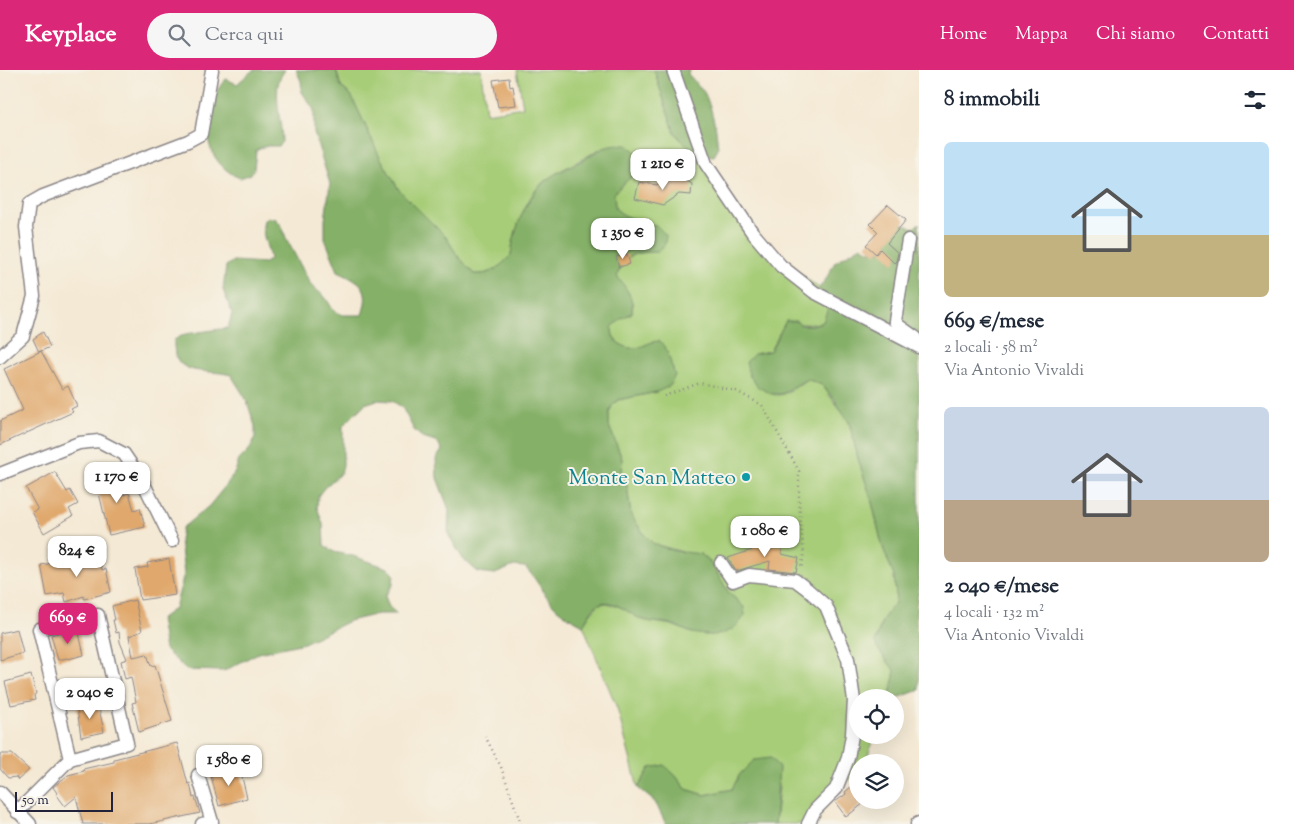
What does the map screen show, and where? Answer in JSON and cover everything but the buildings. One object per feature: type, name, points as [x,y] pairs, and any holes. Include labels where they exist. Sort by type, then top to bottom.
[{"type":"street","points":[[0,357],[23,336],[34,296],[26,227],[29,204],[43,196],[188,141],[201,134],[212,70]]},
{"type":"street","points":[[673,70],[706,164],[752,232],[781,266],[814,292],[919,347]]},
{"type":"street","points":[[908,240],[895,321],[919,340]]},
{"type":"street","points":[[0,474],[79,443],[99,442],[124,454],[143,482],[172,540]]},
{"type":"street","points":[[721,562],[733,582],[749,575],[795,580],[803,585],[826,606],[848,659],[854,700],[852,735],[848,758],[836,789],[816,810],[808,824]]},
{"type":"street","points":[[17,812],[70,759],[127,743],[98,615],[39,629],[70,759]]},
{"type":"street","points":[[198,775],[212,822],[202,824]]},
{"type":"street","points":[[0,792],[30,824]]},
{"type":"path","points":[[664,396],[700,383],[736,391],[762,405],[799,471],[799,504],[804,554],[800,576],[803,585]]},
{"type":"path","points":[[485,736],[501,767],[521,824]]},
{"type":"green space","points":[[253,70],[285,70],[279,80],[277,94],[282,142],[278,146],[266,146],[256,150],[254,169],[251,174],[240,178],[226,170],[213,154],[209,141],[208,122],[216,93],[226,79],[237,84]]},
{"type":"green space","points":[[296,70],[336,70],[341,87],[351,95],[380,157],[399,190],[446,237],[457,255],[474,274],[495,270],[511,255],[521,216],[531,197],[547,179],[607,147],[627,145],[642,157],[636,172],[614,193],[615,208],[634,220],[656,225],[666,235],[665,244],[658,252],[632,255],[627,258],[620,268],[617,276],[631,297],[632,313],[622,318],[612,327],[612,332],[614,339],[626,347],[636,348],[660,341],[665,346],[675,375],[670,386],[657,392],[618,400],[612,406],[609,413],[609,426],[622,459],[621,472],[627,486],[631,515],[644,534],[654,544],[675,551],[701,554],[711,563],[729,593],[744,607],[745,615],[735,627],[716,635],[692,633],[671,624],[644,620],[621,607],[604,602],[594,608],[583,625],[554,606],[525,567],[514,566],[495,574],[478,572],[463,559],[448,534],[449,510],[437,478],[436,459],[442,450],[438,443],[423,438],[414,430],[402,407],[392,401],[377,400],[365,404],[343,426],[343,465],[341,473],[318,496],[317,507],[323,524],[324,545],[334,552],[353,556],[388,568],[394,574],[393,585],[385,596],[389,607],[397,614],[378,614],[349,621],[304,643],[258,653],[224,671],[187,670],[165,650],[160,619],[175,608],[184,574],[180,540],[182,528],[209,506],[227,484],[235,472],[239,460],[249,450],[255,438],[255,426],[246,399],[231,375],[192,370],[184,366],[178,361],[174,340],[185,334],[228,328],[232,313],[223,290],[226,266],[233,261],[265,263],[270,259],[263,230],[264,220],[268,218],[275,218],[282,226],[286,238],[311,285],[325,297],[334,311],[343,315],[362,315],[365,306],[365,292],[359,283],[338,271],[325,239],[325,220],[330,184],[314,133],[314,110],[302,92],[301,81]]},
{"type":"green space","points":[[336,70],[481,70],[486,113],[523,107],[517,70],[654,70],[674,131],[679,138],[697,152],[770,251],[836,301],[823,322],[804,324],[786,321],[770,351],[754,354],[759,375],[765,388],[770,393],[776,395],[783,394],[807,379],[822,385],[849,422],[859,462],[871,498],[882,545],[894,576],[895,603],[883,619],[875,642],[878,649],[895,671],[892,689],[849,689],[849,744],[872,744],[868,754],[849,754],[849,781],[803,824],[775,824],[779,787],[740,774],[732,789],[705,795],[686,789],[675,775],[650,768],[638,788],[617,708],[583,625],[599,604],[607,603],[627,609],[642,620],[672,625],[692,633],[744,607],[729,593],[711,563],[686,553],[654,544],[644,534],[631,515],[627,486],[621,472],[622,459],[609,426],[609,413],[612,406],[618,400],[657,392],[654,341],[645,346],[634,349],[629,348],[616,341],[612,332],[612,327],[632,312],[633,304],[617,276],[620,268],[627,258],[632,255],[658,252],[656,225],[634,220],[615,208],[614,193],[622,184],[599,149],[552,176],[539,186],[522,214],[511,255],[495,270],[474,274],[457,255],[446,237],[399,190],[380,157],[351,95],[341,87]]},
{"type":"green space","points":[[654,70],[690,70],[688,74],[704,92],[710,106],[716,129],[718,149],[714,156],[702,155],[694,151],[674,131]]},
{"type":"green space","points":[[919,223],[919,589],[916,620],[919,651],[919,690],[904,696],[904,689],[892,689],[895,671],[878,649],[875,642],[883,619],[895,603],[894,576],[882,545],[871,498],[859,462],[849,422],[822,385],[807,379],[782,394],[772,394],[758,387],[749,375],[746,362],[754,354],[770,351],[786,321],[796,321],[801,325],[823,322],[829,305],[819,288],[835,262],[861,246],[870,251],[880,251],[894,225],[904,224],[914,228]]},
{"type":"green space","points":[[771,758],[779,768],[775,824],[666,824],[655,802],[638,788],[650,768],[664,765],[686,789],[705,795],[732,789],[740,774],[754,760]]},
{"type":"place","name":"Monte San Matteo","points":[[746,477]]}]
